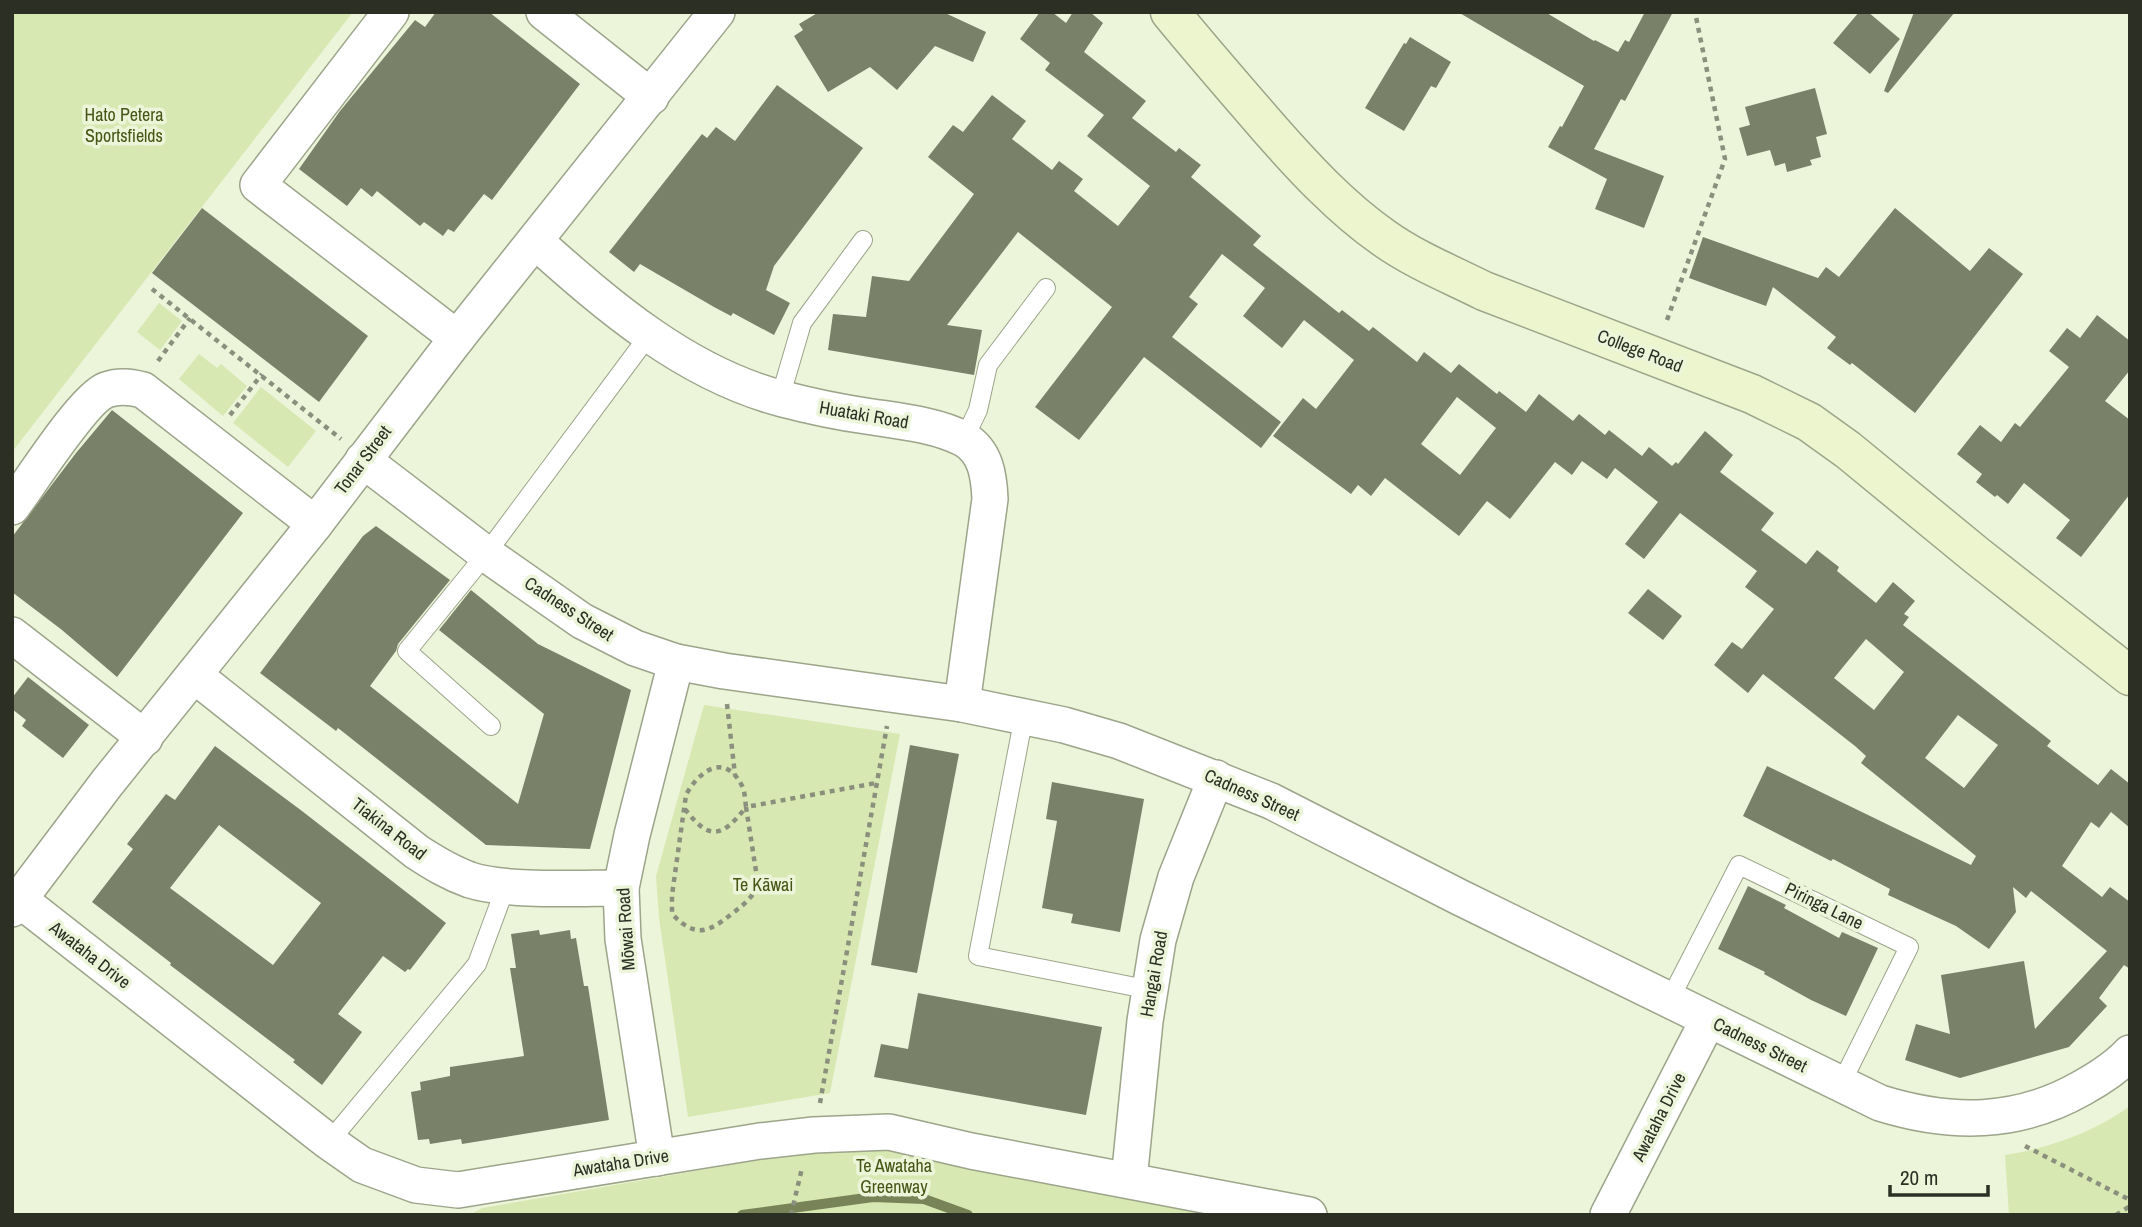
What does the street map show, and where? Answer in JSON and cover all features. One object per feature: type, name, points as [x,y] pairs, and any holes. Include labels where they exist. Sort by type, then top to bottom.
[{"type":"main road","name":"College Road","points":[[1171,12],[1221,75],[1314,177],[1385,239],[1442,272],[1762,398],[1809,422],[1848,450],[2130,676]]},
{"type":"street","points":[[391,12],[258,185],[457,338]]},
{"type":"street","points":[[544,12],[651,97]]},
{"type":"street","name":"Tonar Street","points":[[16,904],[107,783],[315,524],[355,454],[457,338],[717,12]]},
{"type":"street","name":"Huataki Road","points":[[535,241],[614,309],[649,334],[700,366],[737,384],[828,410],[915,423],[964,439]]},
{"type":"street","points":[[12,507],[95,396],[116,387],[130,386],[143,390],[315,524]]},
{"type":"street","points":[[962,704],[990,499],[989,480],[983,458],[964,439]]},
{"type":"street","name":"Cadness Street","points":[[355,454],[486,554],[582,621],[635,648],[676,662],[724,671],[962,704],[1024,716],[1119,741],[1271,801],[1459,897],[1880,1103],[1922,1114],[1958,1118],[1996,1117],[2027,1111],[2054,1103],[2105,1074],[2130,1053]]},
{"type":"street","points":[[12,635],[145,738]]},
{"type":"street","name":"Mōwai Road","points":[[656,1158],[623,939],[621,888],[676,662]]},
{"type":"street","name":"Tiakina Road","points":[[194,675],[417,852],[443,869],[472,880],[506,886],[621,888]]},
{"type":"street","name":"Hangai Road","points":[[1129,1180],[1146,1021],[1158,940],[1176,877],[1216,778]]},
{"type":"street","name":"Awataha Drive","points":[[16,904],[329,1142],[362,1165],[416,1185],[457,1190],[814,1135],[889,1132],[971,1151],[1309,1215]]},
{"type":"street","name":"Awataha Drive","points":[[1608,1215],[1708,1020]]},
{"type":"lane","points":[[780,398],[802,323],[863,240]]},
{"type":"lane","points":[[964,439],[978,410],[988,365],[1046,289]]},
{"type":"lane","points":[[491,726],[407,651],[486,554],[649,334]]},
{"type":"lane","points":[[1024,716],[978,956],[1151,990]]},
{"type":"lane","name":"Piringa Lane","points":[[1669,1000],[1739,865],[1897,941],[1909,947],[1841,1084]]},
{"type":"lane","points":[[329,1142],[477,964],[506,886]]},
{"type":"path","points":[[1667,320],[1725,159],[1695,12]]},
{"type":"path","points":[[152,289],[338,434],[355,454]]},
{"type":"path","points":[[143,390],[148,374],[190,318]]},
{"type":"path","points":[[209,442],[261,374]]},
{"type":"path","points":[[724,671],[735,776]]},
{"type":"path","points":[[814,1135],[893,694]]},
{"type":"path","points":[[724,768],[735,776],[743,786],[758,884],[754,895],[713,929],[702,931],[682,924],[672,914],[672,895],[686,795],[694,781],[708,769],[724,768]]},
{"type":"path","points":[[685,809],[698,827],[710,832],[723,830],[735,821],[746,807],[876,783]]},
{"type":"path","points":[[2021,1144],[2130,1200]]},
{"type":"path","points":[[791,1215],[801,1170]]},
{"type":"path","points":[[2116,1215],[2130,1206]]},
{"type":"green space","name":"Hato Petera Sportsfields","points":[[12,12],[353,12],[12,452]]},
{"type":"green space","points":[[159,303],[182,321],[160,350],[137,332]]},
{"type":"green space","points":[[199,354],[217,368],[221,364],[247,386],[223,416],[179,379]]},
{"type":"green space","points":[[261,387],[316,431],[288,467],[233,423]]},
{"type":"green space","name":"Te Kāwai","points":[[704,705],[900,734],[830,1093],[688,1117],[659,918],[656,876]]},
{"type":"green space","points":[[2130,1106],[2130,1215],[2009,1215],[2005,1155],[2038,1148],[2086,1132]]},
{"type":"green space","name":"Te Awataha Greenway","points":[[898,1136],[1227,1215],[470,1215],[482,1208]]},
{"type":"building","points":[[436,12],[489,12],[580,84],[492,200],[484,194],[454,232],[448,229],[443,236],[424,222],[420,226],[377,191],[372,197],[361,188],[347,206],[299,169],[340,111],[415,20],[425,27]]},
{"type":"building","points":[[819,12],[943,12],[986,32],[973,62],[935,46],[897,90],[870,67],[828,92],[794,36],[803,30],[799,24]]},
{"type":"building","points":[[1040,12],[1052,12],[1066,23],[1073,12],[1090,12],[1103,23],[1084,52],[1146,101],[1132,118],[1176,152],[1179,148],[1201,165],[1191,177],[1261,236],[1253,245],[1339,313],[1342,310],[1369,331],[1373,327],[1417,362],[1424,352],[1451,373],[1459,364],[1497,394],[1499,391],[1526,412],[1539,394],[1573,421],[1579,414],[1605,435],[1609,430],[1642,456],[1649,447],[1672,466],[1676,462],[1678,464],[1705,431],[1733,455],[1720,472],[1774,513],[1761,530],[1806,564],[1817,550],[1839,567],[1837,571],[1876,603],[1893,582],[1915,601],[1904,614],[1909,617],[1903,625],[2051,741],[2047,746],[2098,785],[2111,769],[2130,784],[2130,828],[2111,812],[2099,828],[2091,822],[2062,866],[2102,897],[2110,887],[2130,902],[2130,969],[2124,965],[2099,998],[2107,1006],[2069,1047],[1960,1078],[1905,1060],[1916,1024],[1950,1034],[1941,975],[2024,961],[2035,1029],[2107,951],[2031,891],[2026,898],[2013,887],[2016,912],[1989,949],[1956,926],[1888,895],[1890,889],[1743,816],[1767,766],[1971,865],[1976,856],[1861,763],[1866,756],[1855,746],[1763,674],[1748,693],[1714,665],[1732,642],[1742,649],[1774,609],[1745,587],[1757,571],[1680,513],[1644,559],[1625,544],[1658,502],[1615,468],[1607,479],[1582,461],[1572,475],[1555,462],[1510,519],[1487,501],[1459,536],[1385,478],[1371,496],[1358,485],[1351,494],[1273,436],[1303,398],[1316,409],[1354,360],[1304,320],[1282,348],[1243,316],[1265,288],[1222,254],[1189,297],[1198,304],[1172,337],[1281,422],[1261,448],[1144,357],[1079,440],[1035,407],[1112,307],[1018,232],[947,325],[982,330],[974,375],[828,350],[833,314],[866,317],[872,276],[909,281],[974,194],[928,157],[953,125],[963,132],[992,95],[1026,121],[1012,139],[1052,170],[1059,161],[1083,179],[1074,191],[1118,226],[1150,186],[1087,136],[1104,115],[1045,70],[1050,63],[1020,39]],"holes":[[[1457,397],[1496,428],[1460,475],[1421,444]],[[1866,639],[1904,672],[1874,710],[1834,678]],[[1958,715],[1998,745],[1964,788],[1925,758]]]},
{"type":"building","points":[[1458,12],[1545,12],[1618,52],[1625,40],[1629,42],[1645,12],[1673,12],[1625,101],[1621,99],[1594,149],[1664,176],[1644,228],[1595,209],[1607,179],[1548,147],[1584,86]]},
{"type":"building","points":[[1859,12],[1868,12],[1900,39],[1870,74],[1833,43]]},
{"type":"building","points":[[1914,12],[1955,12],[1888,93],[1884,91]]},
{"type":"building","points":[[1410,37],[1451,62],[1436,88],[1431,86],[1404,131],[1365,108]]},
{"type":"building","points":[[777,85],[863,148],[774,266],[766,290],[790,303],[774,335],[733,313],[731,316],[714,307],[640,264],[634,272],[609,252],[702,134],[707,138],[716,127],[735,141]]},
{"type":"building","points":[[1815,88],[1827,134],[1816,137],[1821,157],[1810,160],[1812,165],[1787,172],[1785,163],[1775,166],[1770,150],[1747,156],[1739,128],[1750,125],[1745,107]]},
{"type":"building","points":[[202,208],[368,336],[319,402],[152,273]]},
{"type":"building","points":[[1895,208],[1970,271],[1989,248],[2023,274],[1915,413],[1852,363],[1850,365],[1827,348],[1836,337],[1773,287],[1766,306],[1689,278],[1703,237],[1818,278],[1826,267],[1839,277]]},
{"type":"building","points":[[2097,315],[2130,341],[2130,370],[2105,401],[2130,420],[2130,494],[2081,557],[2056,538],[2070,520],[2024,483],[2008,504],[1997,495],[1995,497],[1976,482],[1982,474],[1957,454],[1980,425],[2001,442],[2015,423],[2020,427],[2069,367],[2049,351],[2067,328],[2080,338]]},
{"type":"building","points":[[112,410],[243,513],[117,677],[12,592],[12,537]]},
{"type":"building","points":[[376,526],[450,580],[398,644],[396,651],[370,686],[518,804],[544,714],[439,630],[471,590],[538,644],[631,690],[590,849],[486,845],[338,728],[336,731],[260,673],[363,536]]},
{"type":"building","points":[[1648,589],[1682,616],[1663,640],[1628,613]]},
{"type":"building","points":[[28,677],[89,725],[63,758],[22,726],[26,720],[12,709],[12,698]]},
{"type":"building","points":[[910,745],[959,754],[917,973],[871,965]]},
{"type":"building","points":[[215,746],[446,923],[410,970],[405,972],[383,956],[338,1014],[362,1032],[322,1085],[293,1062],[295,1060],[92,902],[133,849],[127,844],[166,794],[175,800]],"holes":[[[219,825],[321,903],[273,965],[170,888]]]},
{"type":"building","points":[[1052,782],[1144,799],[1120,932],[1071,923],[1073,914],[1042,908],[1057,821],[1046,819]]},
{"type":"building","points":[[1748,886],[1786,905],[1784,908],[1839,938],[1842,932],[1878,948],[1846,1016],[1718,949]]},
{"type":"building","points":[[539,930],[540,935],[570,930],[571,939],[576,938],[584,986],[588,986],[609,1120],[462,1144],[461,1139],[430,1144],[429,1139],[418,1140],[411,1092],[421,1090],[420,1082],[450,1076],[450,1067],[524,1056],[510,968],[516,968],[511,934]]},
{"type":"building","points":[[918,993],[1102,1027],[1086,1115],[874,1077],[881,1044],[908,1049]]},
{"type":"waterway","points":[[742,1215],[873,1197],[924,1199],[968,1215]]}]
